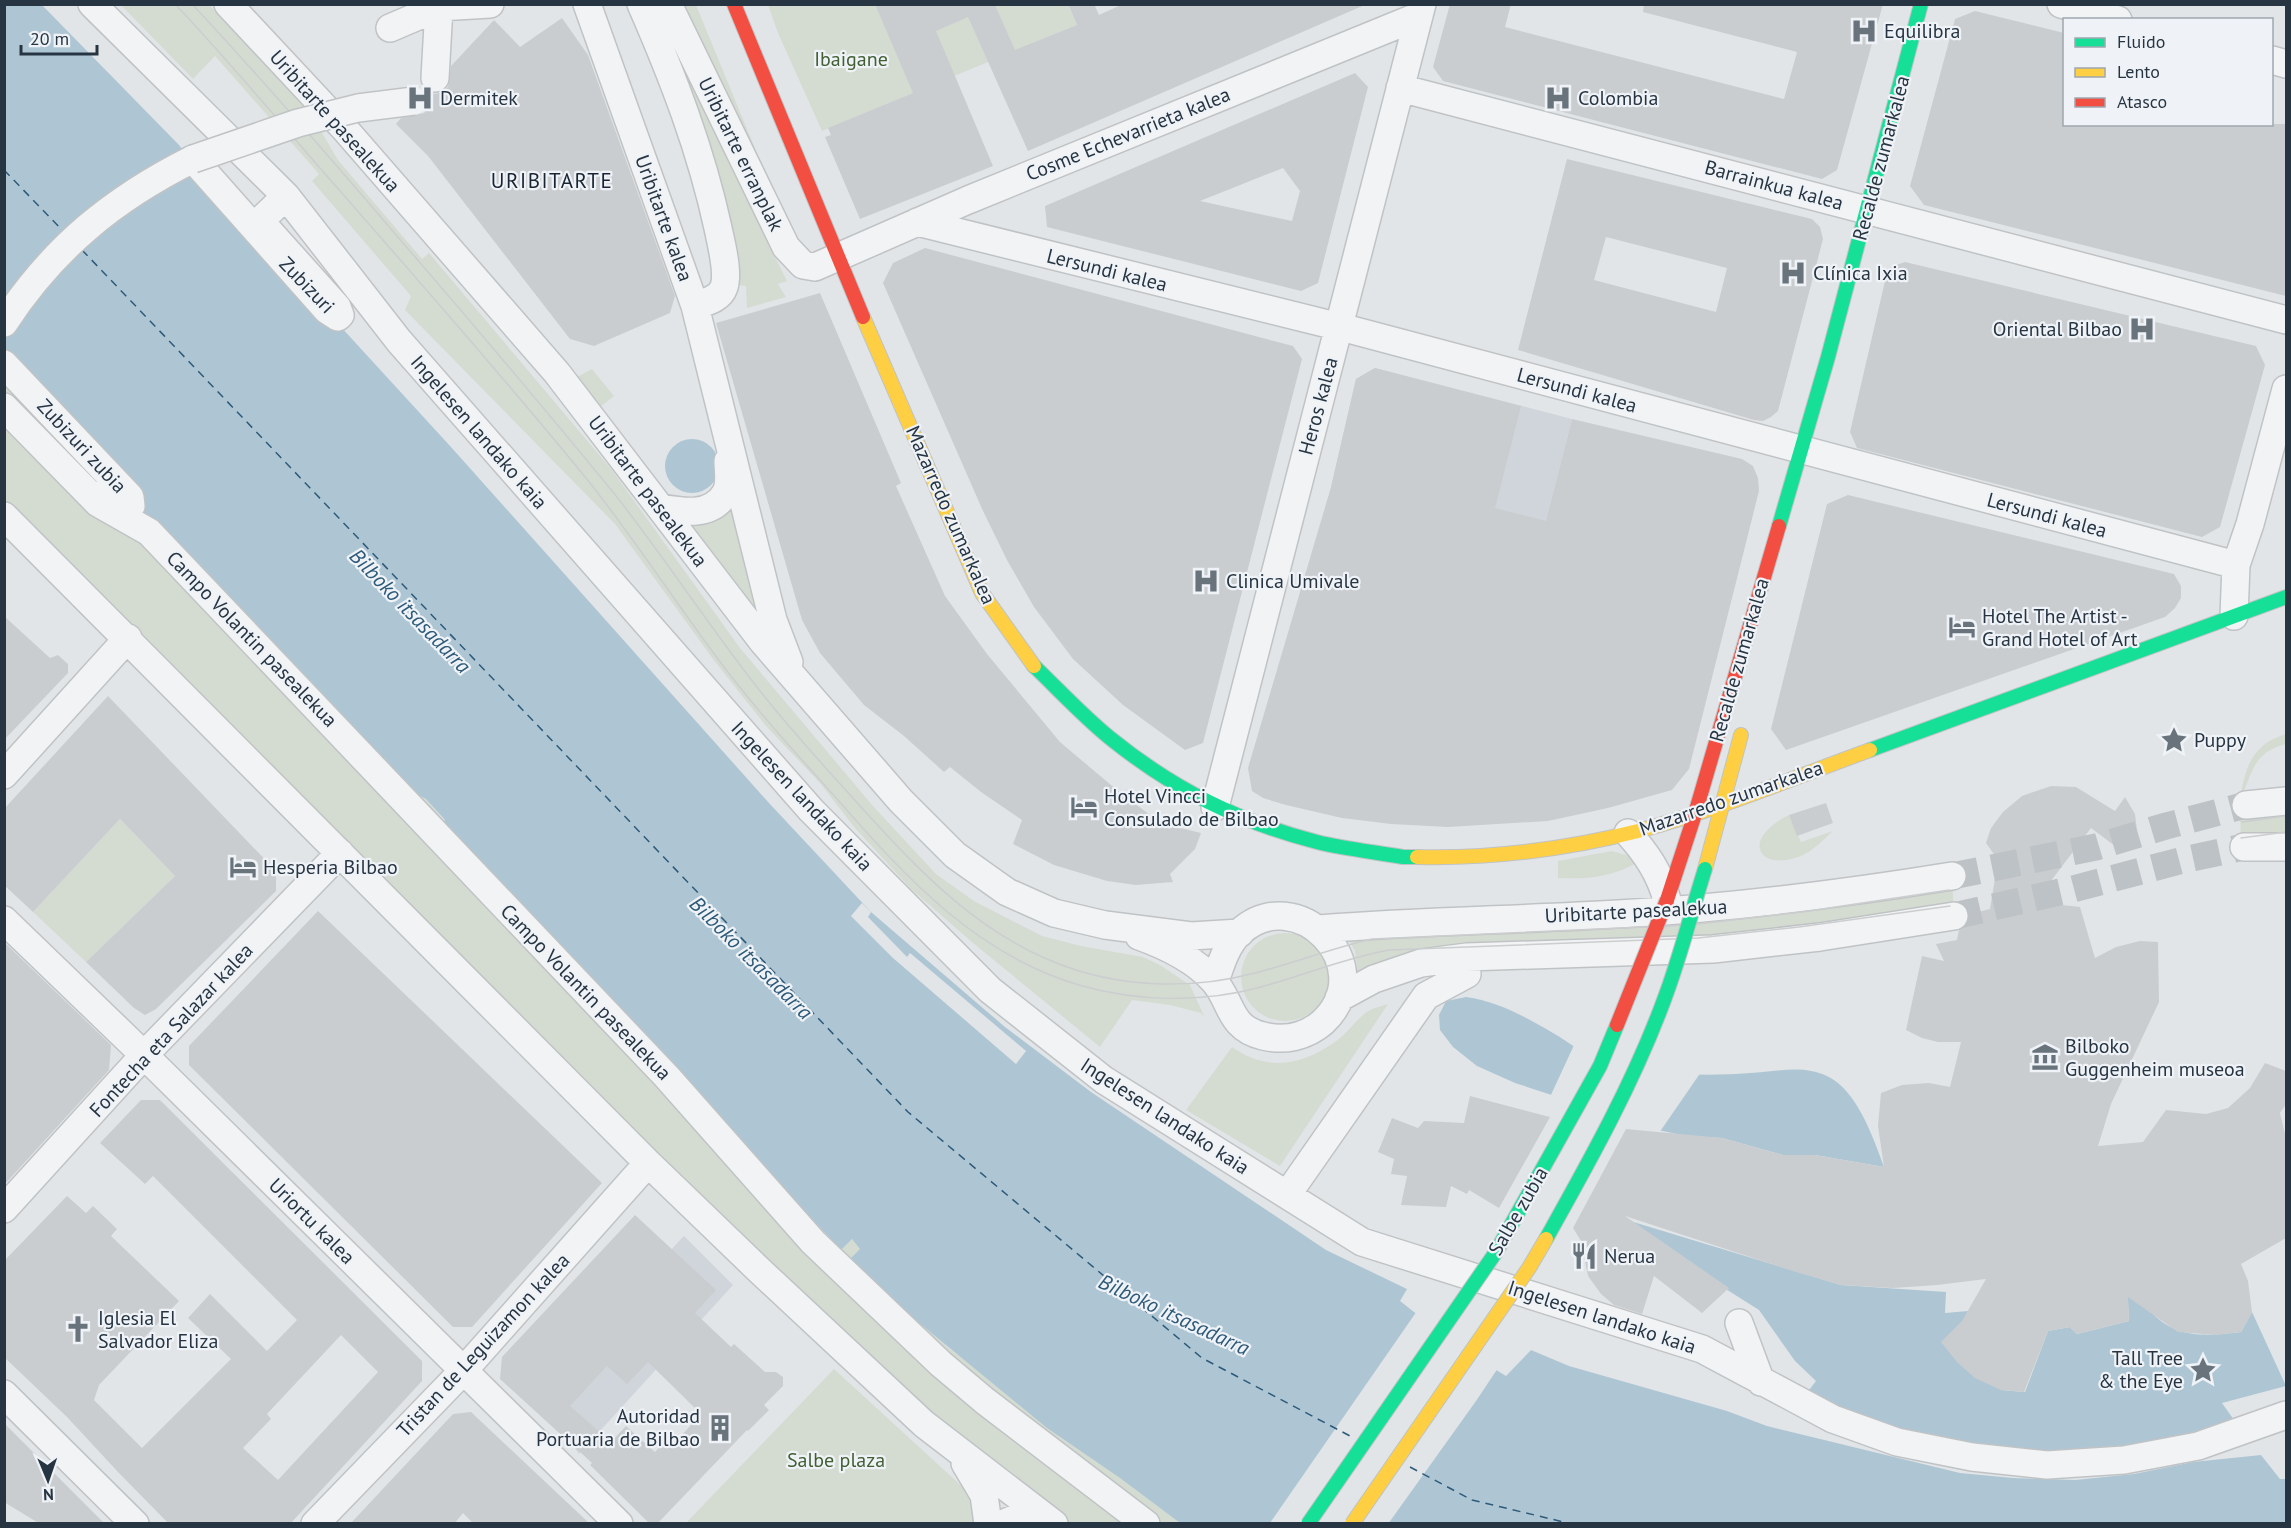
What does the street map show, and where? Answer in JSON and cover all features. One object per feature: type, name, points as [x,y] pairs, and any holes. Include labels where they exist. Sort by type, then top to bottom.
[{"type":"main road","name":"Mazarredo zumarkalea","points":[[734,4],[982,593],[1028,660],[1110,738],[1179,787],[1215,807],[1277,831],[1320,843],[1403,856],[1438,858],[1536,851],[1628,833],[1723,804],[2286,597]]},
{"type":"main road","name":"Recalde zumarkalea","points":[[1678,872],[1828,357],[1921,4]]},
{"type":"main road","name":"Recalde zumarkalea","points":[[1763,630],[1800,449]]},
{"type":"main road","name":"Recalde zumarkalea","points":[[1705,869],[1743,724]]},
{"type":"main road","name":"Salbe zubia","points":[[1353,1524],[1529,1268],[1585,1169],[1630,1081],[1664,1000],[1705,869]]},
{"type":"main road","name":"Salbe zubia","points":[[1308,1524],[1496,1252],[1600,1066],[1678,872]]},
{"type":"street","name":"Ingelesen landako kaia","points":[[92,4],[277,186],[399,341],[811,810],[990,990],[1104,1080],[1362,1242],[1702,1349],[1833,1419],[1897,1442],[1972,1457],[2046,1465],[2124,1461],[2198,1446],[2282,1416]]},
{"type":"street","name":"Uribitarte pasealekua","points":[[228,4],[343,127],[550,364],[763,642],[901,801],[956,855],[1017,896],[1054,913],[1105,925],[1144,938],[1184,957],[1215,981]]},
{"type":"street","points":[[390,28],[440,6],[490,4]]},
{"type":"street","name":"Uribitarte kalea","points":[[587,4],[695,306],[773,620],[793,675]]},
{"type":"street","name":"Uribitarte erranplak","points":[[640,4],[669,68],[692,133],[712,203],[723,253],[724,285],[718,296],[695,306]]},
{"type":"street","name":"Uribitarte erranplak","points":[[668,4],[786,246],[803,265],[815,267],[840,256]]},
{"type":"street","points":[[2061,4],[2111,18]]},
{"type":"street","points":[[435,78],[440,6]]},
{"type":"street","name":"Cosme Echevarrieta kalea","points":[[840,256],[1420,10]]},
{"type":"street","name":"Heros kalea","points":[[1215,807],[1420,10]]},
{"type":"street","name":"Barrainkua kalea","points":[[1400,88],[2286,320]]},
{"type":"street","points":[[4,323],[27,289],[64,248],[105,212],[153,179],[193,159],[298,123],[358,108],[414,101]]},
{"type":"street","name":"Zubizuri","points":[[193,159],[327,310],[338,317],[337,307],[260,221],[277,186]]},
{"type":"street","points":[[242,202],[277,186]]},
{"type":"street","name":"Lersundi kalea","points":[[917,222],[1339,327],[2236,566]]},
{"type":"street","name":"Zubizuri zubia","points":[[4,364],[130,497],[131,506],[120,501],[48,440]]},
{"type":"street","points":[[2234,616],[2236,566],[2250,524],[2286,389]]},
{"type":"street","name":"Campo Volantin pasealekua","points":[[7,412],[48,440],[98,503],[154,537],[668,1077],[813,1242],[967,1386],[1146,1524]]},
{"type":"street","name":"Uribitarte kalea","points":[[661,508],[688,513],[695,512],[713,505],[725,494],[728,483],[728,435]]},
{"type":"street","points":[[4,516],[128,638],[648,1163],[759,1270],[924,1424],[1049,1520]]},
{"type":"street","points":[[4,775],[128,638]]},
{"type":"street","points":[[2246,805],[2286,801]]},
{"type":"street","points":[[1628,833],[1656,870],[1667,900]]},
{"type":"street","points":[[2244,847],[2286,847]]},
{"type":"street","name":"Fontecha eta Salazar kalea","points":[[4,1209],[144,1055],[340,853]]},
{"type":"street","name":"Uribitarte pasealekua","points":[[1319,929],[1396,923],[1723,907],[1871,889],[1952,876]]},
{"type":"street","name":"Uribitarte pasealekua","points":[[1339,998],[1374,979],[1421,963],[1467,957],[1713,949],[1820,937],[1954,916]]},
{"type":"street","points":[[1270,918],[1296,919],[1319,929],[1335,948],[1340,961],[1342,979],[1339,998],[1330,1015],[1316,1028],[1299,1036],[1280,1039],[1261,1036],[1244,1026],[1230,1012],[1215,981],[1228,946],[1254,923],[1270,918]]},
{"type":"street","name":"Uriortu kalea","points":[[4,920],[619,1524]]},
{"type":"street","name":"Uribitarte pasealekua","points":[[1105,925],[1191,936],[1240,933]]},
{"type":"street","points":[[1287,1195],[1426,996],[1467,974]]},
{"type":"street","name":"Tristan de Leguizamon kalea","points":[[315,1524],[464,1370],[648,1163]]},
{"type":"street","points":[[1739,1323],[1761,1382]]},
{"type":"street","points":[[4,1394],[135,1524]]},
{"type":"street","points":[[959,1451],[984,1495],[988,1524]]},
{"type":"street","points":[[1002,1524],[1024,1515],[1049,1520]]},
{"type":"shaded area","points":[[1375,368],[1572,419],[1526,601],[1489,529],[1331,487],[1356,379]]},
{"type":"shaded area","points":[[684,1236],[733,1285],[579,1454],[572,1444],[527,1403]]},
{"type":"green space","points":[[121,5],[209,5],[305,104],[338,160],[422,259],[429,253],[612,470],[740,648],[873,806],[936,874],[974,901],[1042,936],[1081,946],[1143,957],[1160,965],[1190,985],[1204,1016],[1201,1013],[1170,1005],[1132,1000],[1100,1047],[911,889],[854,827],[820,783],[766,726],[713,659],[615,524],[405,310],[411,296],[312,181],[319,174],[215,56],[193,79]]},
{"type":"green space","points":[[684,5],[696,5],[761,163],[691,19]]},
{"type":"green space","name":"Ibaigane","points":[[768,5],[1068,5],[1077,25],[822,131],[778,33]]},
{"type":"green space","points":[[681,55],[731,168],[787,281],[778,284],[786,297],[747,308],[746,286],[738,285],[717,177]]},
{"type":"green space","points":[[4,360],[137,507],[295,674],[300,670],[312,682],[307,687],[400,786],[426,799],[445,821],[439,826],[669,1065],[841,1250],[852,1239],[861,1249],[850,1260],[950,1349],[1180,1523],[1045,1523],[930,1446],[747,1258],[5,516]]},
{"type":"green space","points":[[592,369],[614,396],[599,408],[575,378]]},
{"type":"green space","points":[[735,505],[773,642],[685,521],[725,513]]},
{"type":"green space","points":[[2286,734],[2286,744],[2266,752],[2260,758],[2240,800],[2252,758],[2265,744]]},
{"type":"green space","points":[[2286,809],[2286,840],[2241,841],[2240,814]]},
{"type":"green space","points":[[1789,815],[1801,842],[1833,831],[1803,855],[1788,860],[1766,857],[1761,852],[1760,844],[1764,834]]},
{"type":"green space","points":[[120,819],[175,876],[86,962],[33,912]]},
{"type":"green space","points":[[1612,851],[1626,855],[1637,863],[1617,872],[1598,876],[1558,878],[1558,861]]},
{"type":"green space","points":[[1952,876],[1954,916],[1467,957],[1359,987],[1355,951],[1342,927]]},
{"type":"green space","points":[[1285,933],[1302,937],[1316,946],[1325,960],[1329,977],[1325,994],[1316,1008],[1302,1017],[1285,1021],[1268,1017],[1254,1008],[1245,994],[1241,977],[1245,960],[1254,946],[1268,937]]},
{"type":"green space","points":[[1388,1004],[1280,1166],[1186,1110],[1232,1047],[1246,1055],[1273,1063],[1300,1060],[1339,1039],[1370,1010]]},
{"type":"green space","name":"Salbe plaza","points":[[834,1369],[978,1501],[975,1524],[685,1524]]},
{"type":"water","name":"Bilboko itsasadarra","points":[[5,5],[42,5],[179,145],[198,171],[451,447],[769,803],[871,912],[1005,1027],[1091,1092],[1326,1250],[1407,1289],[1400,1301],[1460,1348],[1506,1376],[1531,1350],[1569,1366],[1727,1411],[1767,1426],[1960,1473],[2075,1480],[2134,1474],[2193,1462],[2261,1455],[2280,1479],[2286,1479],[2286,1523],[1180,1523],[1047,1428],[918,1322],[850,1259],[860,1249],[852,1239],[841,1250],[669,1065],[439,826],[445,820],[426,799],[400,786],[307,687],[312,682],[300,670],[295,675],[137,507],[5,360]]},
{"type":"water","points":[[692,439],[702,441],[711,447],[717,456],[719,466],[717,476],[711,485],[702,491],[692,493],[682,491],[673,485],[667,476],[665,466],[667,456],[673,447],[682,441]]},
{"type":"water","points":[[1466,997],[1511,1010],[1580,1050],[1629,1066],[1670,1073],[1704,1075],[1789,1070],[1818,1072],[1838,1083],[1855,1103],[1869,1129],[1884,1167],[1815,1155],[1783,1155],[1722,1138],[1686,1136],[1658,1130],[1515,1083],[1477,1066],[1453,1047],[1440,1030],[1439,1015],[1446,1001]]},
{"type":"water","points":[[1607,1214],[1841,1285],[1946,1292],[1945,1313],[1968,1311],[2001,1390],[2025,1392],[2048,1331],[2070,1327],[2077,1334],[2129,1321],[2128,1303],[2121,1287],[2136,1295],[2163,1322],[2183,1332],[2205,1335],[2241,1332],[2252,1312],[2286,1386],[2222,1403],[2234,1420],[2165,1440],[2116,1449],[2068,1453],[2014,1451],[1922,1435],[1863,1418],[1806,1394],[1816,1381],[1795,1361],[1759,1310]]},
{"type":"pier","points":[[862,903],[871,912],[868,917],[907,957],[910,953],[1026,1051],[1016,1064],[893,958],[851,916]]},
{"type":"pier","points":[[1575,1043],[1610,1059],[1660,1069],[1701,1072],[1659,1133],[1550,1097]]},
{"type":"pier","points":[[1417,1311],[1462,1346],[1498,1368],[1476,1401],[1388,1524],[1270,1523]]},
{"type":"building","points":[[875,4],[997,4],[995,5],[1015,50],[1077,25],[1068,4],[1094,4],[1099,15],[1123,4],[1367,4],[1028,151],[968,17],[936,31],[993,166],[860,219],[825,137],[831,135],[828,128],[913,93]]},
{"type":"building","points":[[1450,4],[1511,4],[1505,27],[1784,99],[1797,52],[1643,12],[1644,4],[1883,4],[1837,170],[1822,179],[1443,81],[1433,67]]},
{"type":"building","points":[[1975,11],[2063,33],[2063,126],[2273,126],[2273,124],[2286,124],[2286,296],[1924,205],[1910,186],[1955,19]]},
{"type":"building","points":[[562,18],[588,55],[675,296],[670,313],[594,346],[570,339],[428,156],[396,124],[401,118],[424,113],[429,107],[430,100],[427,92],[435,94],[448,87],[451,66],[494,20],[520,47]]},
{"type":"building","points":[[1355,73],[1368,87],[1318,283],[1301,291],[1047,227],[1045,206]],"holes":[[[1283,168],[1300,191],[1292,221],[1200,201]]]},
{"type":"building","points":[[1567,159],[1812,219],[1820,227],[1823,239],[1778,411],[1763,421],[1518,350]],"holes":[[[1606,237],[1727,268],[1716,312],[1594,280]]]},
{"type":"building","points":[[925,248],[1293,346],[1302,359],[1203,743],[1185,750],[1123,705],[1073,659],[1034,607],[1007,560],[983,511],[883,283],[893,263]]},
{"type":"building","points":[[1905,262],[2256,346],[2265,365],[2220,527],[2202,537],[1857,448],[1850,432],[1888,268]]},
{"type":"building","points":[[820,293],[901,483],[896,486],[945,596],[987,654],[1060,742],[1124,796],[1156,819],[1172,826],[1201,833],[1195,849],[1170,874],[1173,882],[1136,885],[1107,881],[1054,865],[1013,844],[1022,820],[950,767],[944,772],[904,736],[864,705],[820,653],[802,620],[716,323]]},
{"type":"building","points":[[1375,368],[1521,406],[1495,508],[1546,521],[1572,419],[1742,459],[1753,466],[1758,478],[1759,491],[1689,769],[1672,790],[1608,808],[1548,821],[1448,827],[1391,824],[1342,818],[1286,805],[1263,798],[1252,791],[1248,768],[1331,487],[1356,379]]},
{"type":"building","points":[[1848,495],[2174,574],[2181,586],[2181,598],[2175,608],[2165,617],[1786,750],[1771,729],[1827,504]]},
{"type":"building","points":[[4,616],[50,658],[58,655],[68,664],[68,673],[4,740]]},
{"type":"building","points":[[108,696],[276,871],[276,891],[156,1009],[145,1015],[134,1008],[86,962],[175,876],[120,819],[33,912],[4,885],[4,809]]},
{"type":"building","name":"Bilboko Guggenheim museoa","points":[[2051,786],[2076,787],[2115,811],[2125,797],[2135,814],[2137,830],[2128,845],[2115,846],[2091,828],[2035,902],[2080,907],[2095,958],[2116,947],[2140,941],[2158,942],[2159,1002],[2111,1104],[2098,1146],[2143,1142],[2166,1110],[2206,1114],[2228,1108],[2250,1088],[2265,1063],[2286,1071],[2286,1104],[2280,1113],[2286,1138],[2286,1238],[2241,1264],[2248,1281],[2252,1312],[2241,1332],[2216,1335],[2178,1332],[2128,1297],[2129,1321],[2077,1334],[2070,1327],[2048,1331],[2024,1392],[2001,1390],[1975,1378],[1957,1362],[1941,1342],[1962,1321],[1986,1279],[1893,1288],[1841,1285],[1625,1216],[1729,1288],[1702,1313],[1654,1276],[1642,1314],[1614,1305],[1601,1294],[1588,1276],[1581,1241],[1573,1228],[1626,1129],[1722,1138],[1783,1155],[1815,1155],[1884,1167],[1878,1126],[1881,1093],[1902,1085],[1929,1083],[1950,1087],[1961,1042],[1938,1042],[1922,1038],[1906,1030],[1922,956],[1944,961],[1936,944],[1957,940],[1959,930],[1968,922],[1970,914],[1990,909],[1998,860],[1986,843],[1991,828],[2003,812],[2022,796]]},
{"type":"building","points":[[1826,803],[1833,823],[1797,836],[1789,815]]},
{"type":"building","points":[[318,911],[602,1183],[472,1327],[453,1327],[189,1065],[189,1046]]},
{"type":"building","points":[[4,942],[111,1045],[109,1070],[4,1185]]},
{"type":"building","points":[[1470,1096],[1550,1117],[1499,1208],[1469,1190],[1467,1194],[1451,1186],[1446,1207],[1401,1205],[1407,1176],[1391,1174],[1394,1159],[1378,1152],[1392,1118],[1418,1128],[1424,1121],[1464,1123]]},
{"type":"building","points":[[141,1100],[160,1100],[422,1361],[422,1381],[290,1524],[169,1524],[67,1417],[4,1357],[4,1261],[67,1196],[86,1213],[93,1206],[117,1229],[111,1236],[179,1301],[99,1385],[94,1400],[142,1448],[231,1359],[188,1318],[210,1294],[267,1351],[297,1320],[153,1176],[145,1184],[100,1143]],"holes":[[[341,1335],[378,1372],[278,1480],[243,1448],[271,1419],[267,1414]]]},
{"type":"building","points":[[635,1215],[716,1290],[695,1313],[731,1347],[734,1344],[765,1372],[776,1372],[783,1377],[783,1386],[764,1405],[769,1410],[657,1524],[650,1524],[590,1465],[592,1463],[500,1379],[502,1357]],"holes":[[[648,1362],[701,1414],[672,1446],[666,1440],[655,1452],[626,1426],[611,1442],[570,1406],[607,1366],[627,1384]]]},
{"type":"building","points":[[471,1412],[590,1524],[474,1524],[463,1513],[454,1524],[350,1524],[453,1414]]},
{"type":"building","points":[[4,1423],[105,1524],[40,1524],[4,1502]]},
{"type":"ferry route","points":[[4,170],[64,232]]},
{"type":"ferry route","points":[[82,250],[908,1112],[1202,1358],[1350,1436]]},
{"type":"ferry route","points":[[1410,1467],[1472,1500],[1572,1524]]},
{"type":"tunnel","points":[[1952,876],[2096,847],[2246,805]]},
{"type":"tunnel","points":[[1954,916],[2244,847]]},
{"type":"tram line","points":[[175,4],[239,74],[556,442],[622,525],[751,701],[864,829],[890,858],[946,911],[976,934],[1042,972],[1079,985],[1124,995],[1193,998],[1261,987],[1341,962],[1389,950],[1698,938],[1799,927],[1950,906]]},
{"type":"tram line","points":[[192,4],[325,152],[613,492],[753,682],[819,761],[930,879],[981,921],[1038,955],[1092,975],[1139,983],[1186,984],[1255,973],[1372,939],[1689,925],[1802,912],[1949,890]]},
{"type":"tram line","points":[[2242,822],[2286,816]]},
{"type":"tram line","points":[[2241,838],[2286,832]]},
{"type":"traffic: fast","points":[[1779,526],[1828,357],[1921,4]]},
{"type":"traffic: fast","points":[[1870,750],[2286,597]]},
{"type":"traffic: fast","points":[[1034,666],[1110,738],[1158,773],[1208,802],[1288,834],[1317,842],[1349,849],[1417,857]]},
{"type":"traffic: fast","points":[[1546,1239],[1610,1122],[1639,1062],[1675,968],[1705,869]]},
{"type":"traffic: fast","points":[[1308,1524],[1496,1252],[1600,1066],[1617,1025]]},
{"type":"traffic: slow","points":[[863,317],[982,593],[1034,666]]},
{"type":"traffic: slow","points":[[1705,869],[1741,735]]},
{"type":"traffic: slow","points":[[1417,857],[1528,852],[1638,831],[1755,793],[1870,750]]},
{"type":"traffic: slow","points":[[1352,1524],[1529,1268],[1546,1239]]},
{"type":"traffic: jam","points":[[734,4],[863,317]]},
{"type":"traffic: jam","points":[[1667,900],[1695,814],[1779,526]]},
{"type":"traffic: jam","points":[[1617,1025],[1667,900]]},
{"type":"place","name":"Equilibra","points":[[1864,31]]},
{"type":"place","name":"Dermitek","points":[[420,98]]},
{"type":"place","name":"Colombia","points":[[1558,98]]},
{"type":"place","name":"Clínica Ixia","points":[[1793,273]]},
{"type":"place","name":"Oriental Bilbao","points":[[2142,329]]},
{"type":"place","name":"Clinica Umivale","points":[[1206,581]]},
{"type":"place","name":"Hotel The Artist - Grand Hotel of Art","points":[[1962,627]]},
{"type":"place","name":"Puppy","points":[[2174,740]]},
{"type":"place","name":"Hotel Vincci Consulado de Bilbao","points":[[1084,807]]},
{"type":"place","name":"Hesperia Bilbao","points":[[243,867]]},
{"type":"place","name":"Bilboko Guggenheim museoa","points":[[2045,1057]]},
{"type":"place","name":"Nerua","points":[[1584,1256]]},
{"type":"place","name":"Iglesia El Salvador Eliza","points":[[78,1329]]},
{"type":"place","name":"Tall Tree & the Eye","points":[[2203,1370]]},
{"type":"place","name":"Autoridad Portuaria de Bilbao","points":[[720,1428]]},
{"type":"district","name":"URIBITARTE","points":[[552,181]]}]
